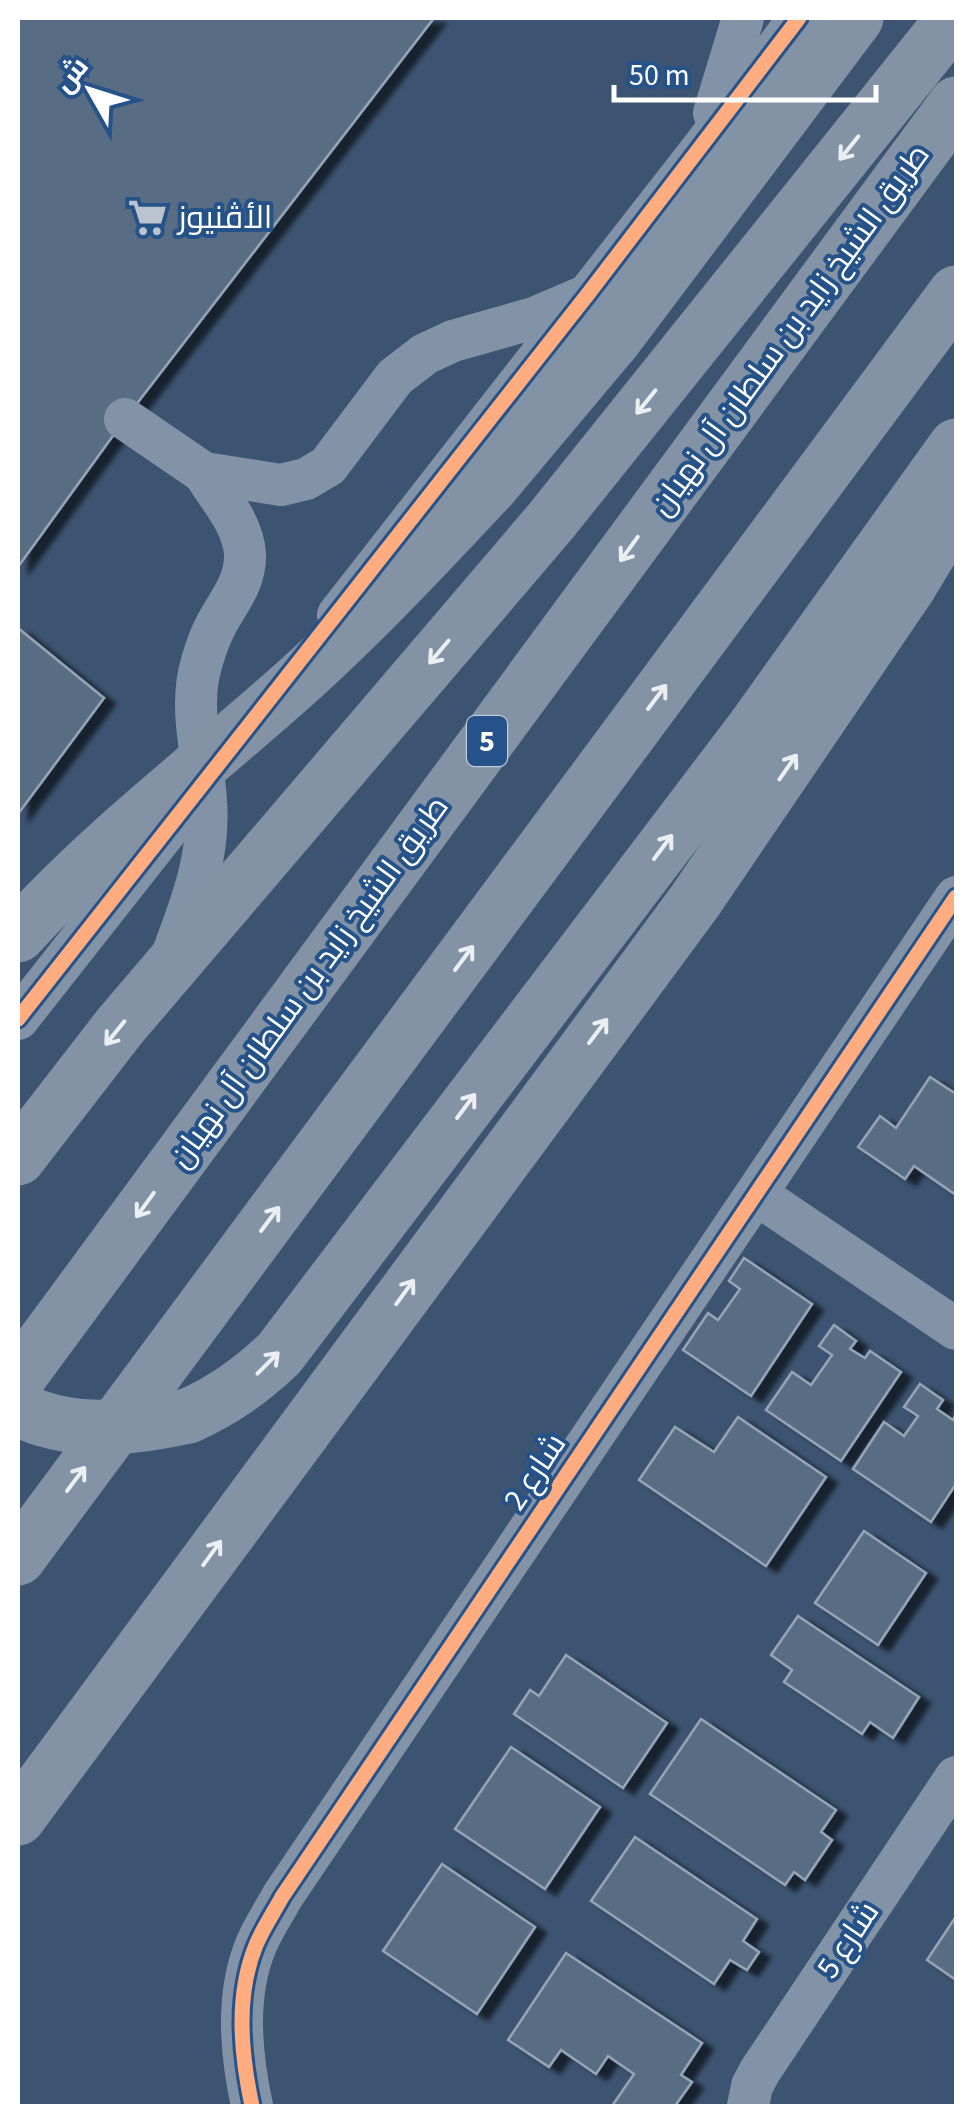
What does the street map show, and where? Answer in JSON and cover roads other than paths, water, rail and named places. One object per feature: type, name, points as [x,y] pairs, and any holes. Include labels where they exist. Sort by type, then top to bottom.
[{"type":"highway","points":[[18,935],[97,854],[338,643],[490,486],[616,336],[856,18]]},
{"type":"highway","points":[[18,1158],[165,973],[551,521],[954,18]]},
{"type":"highway","name":"طريق الشيخ زايد بن سلطان آل نهيان","points":[[18,1378],[956,104]]},
{"type":"highway","points":[[18,1558],[956,293]]},
{"type":"highway","points":[[18,1410],[77,1427],[134,1428],[188,1416],[222,1401],[250,1382],[279,1354],[754,728],[956,446]]},
{"type":"highway","points":[[18,1818],[694,901],[898,603],[956,508]]},
{"type":"highway","points":[[18,1847],[154,1632]]},
{"type":"street","points":[[705,145],[743,18]]},
{"type":"street","points":[[18,1019],[705,145],[799,18]]},
{"type":"street","points":[[204,472],[282,484],[306,479],[328,466],[396,377],[425,354],[453,341],[534,318],[588,294]]},
{"type":"street","points":[[125,418],[204,472],[233,517],[245,552],[238,588],[215,626],[198,676],[197,728],[206,832],[203,860],[165,973]]},
{"type":"street","name":"شارع 2","points":[[252,2106],[242,2034],[244,1989],[256,1945],[282,1897],[956,897]]},
{"type":"street","points":[[756,1194],[956,1329]]},
{"type":"street","name":"شارع 5","points":[[748,2106],[760,2071],[956,1777]]},
{"type":"place","name":"الأڤنيوز","points":[[148,218]]}]
